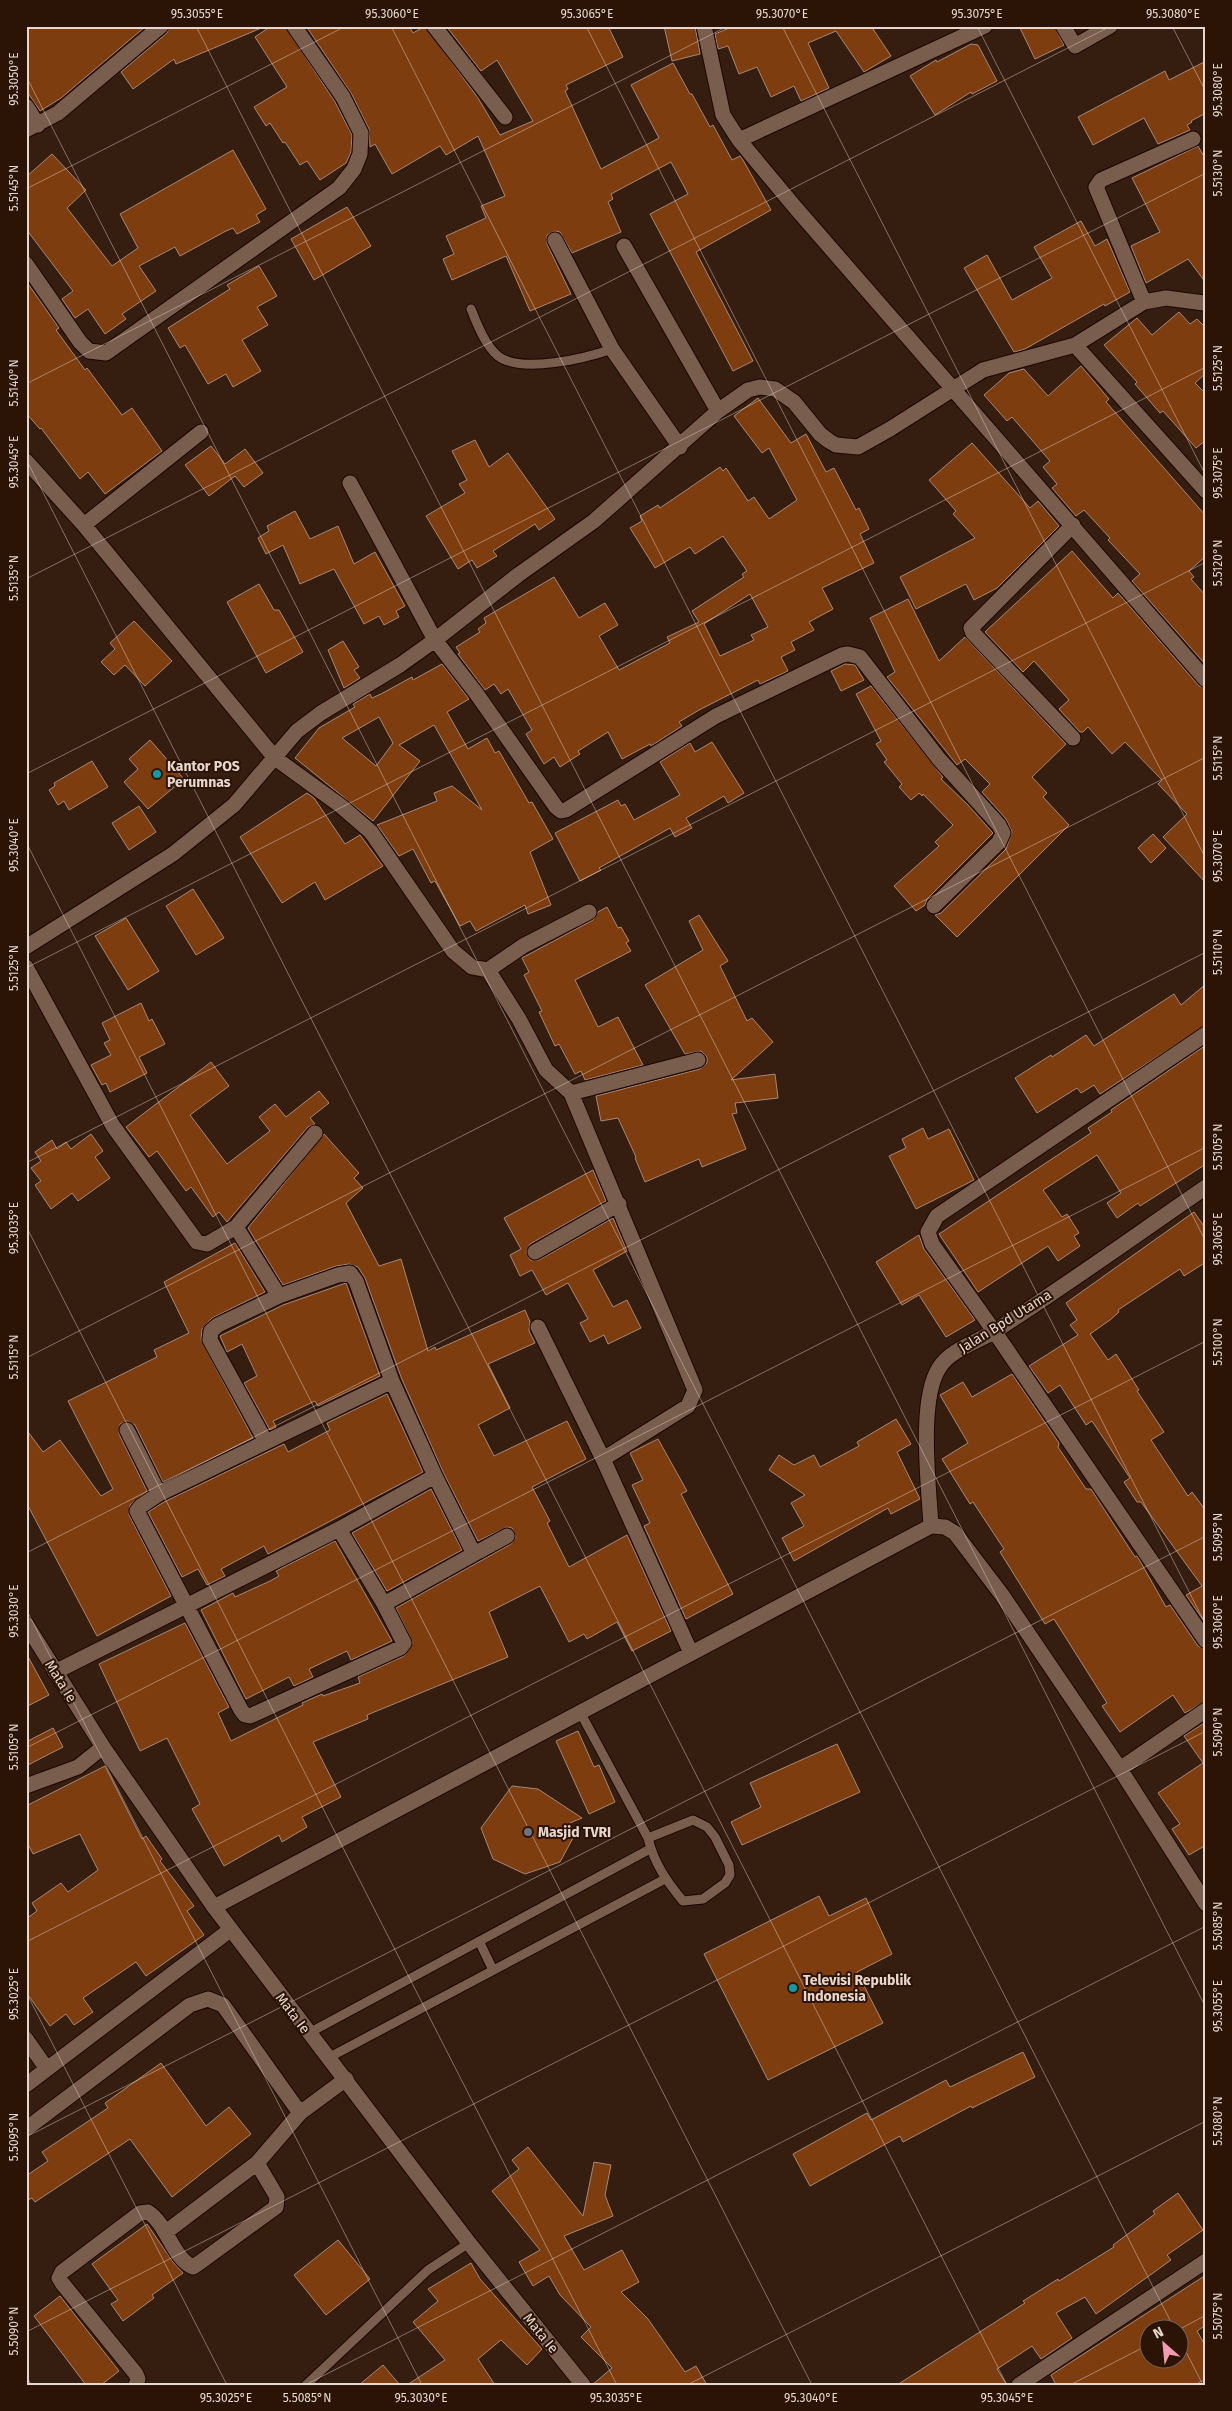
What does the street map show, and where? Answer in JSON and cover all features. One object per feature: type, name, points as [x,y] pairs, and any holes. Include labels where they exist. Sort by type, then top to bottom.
[{"type":"street","points":[[26,106],[32,127],[58,113],[161,26]]},
{"type":"street","points":[[26,264],[80,342],[89,352],[106,353],[339,188],[354,169],[360,154],[361,133],[343,97],[294,26]]},
{"type":"street","points":[[434,26],[505,116]]},
{"type":"street","points":[[739,140],[985,26]]},
{"type":"street","points":[[1063,26],[1075,46],[1110,26]]},
{"type":"street","points":[[708,27],[722,115],[739,140],[794,206],[1206,680]]},
{"type":"street","points":[[1144,302],[1096,187],[1101,180],[1193,139]]},
{"type":"street","points":[[555,240],[612,349],[680,447]]},
{"type":"street","points":[[624,246],[718,411]]},
{"type":"street","points":[[26,947],[173,854],[234,804],[297,731],[321,713],[400,665],[518,575],[594,522],[718,411],[748,390],[760,387],[775,389],[794,402],[820,434],[829,441],[836,445],[858,447],[984,370],[1075,345],[1144,302],[1166,298],[1205,304]]},
{"type":"street","points":[[1075,345],[1206,491]]},
{"type":"street","points":[[84,525],[201,432]]},
{"type":"street","points":[[26,460],[84,525],[275,758],[341,806],[381,843],[453,951],[472,967],[488,970],[523,946],[589,912]]},
{"type":"street","points":[[350,483],[435,640],[476,694],[556,807],[562,811],[716,716],[766,690],[842,654],[860,657],[939,759],[999,825],[1003,833],[999,842],[934,906]]},
{"type":"street","points":[[1073,525],[971,628],[973,633],[1073,738]]},
{"type":"street","points":[[26,966],[113,1126],[193,1238],[202,1244],[207,1244],[236,1228],[315,1133]]},
{"type":"street","points":[[488,970],[519,1019],[546,1070],[571,1093],[619,1204],[695,1390],[688,1406],[604,1459]]},
{"type":"street","points":[[1206,1034],[937,1216],[928,1232],[932,1244],[994,1331],[1206,1642]]},
{"type":"street","points":[[571,1093],[698,1060]]},
{"type":"street","name":"Jalan Bpd Utama","points":[[930,1526],[927,1431],[930,1394],[938,1369],[948,1357],[994,1331],[1206,1188]]},
{"type":"street","points":[[535,1252],[619,1204]]},
{"type":"street","points":[[236,1228],[279,1296]]},
{"type":"street","points":[[266,1442],[210,1336],[211,1331],[279,1296],[338,1275],[350,1273],[356,1281],[392,1380],[435,1476],[474,1554]]},
{"type":"street","points":[[538,1326],[604,1459],[691,1653]]},
{"type":"street","points":[[338,1529],[384,1604],[403,1637],[404,1643],[400,1648],[250,1716],[245,1715],[138,1514],[138,1508],[159,1494],[392,1380]]},
{"type":"street","points":[[127,1430],[159,1494]]},
{"type":"street","points":[[55,1672],[338,1529],[435,1476]]},
{"type":"street","points":[[214,1907],[930,1526],[944,1528],[955,1533],[1002,1595],[1201,1888],[1206,1904]]},
{"type":"street","points":[[384,1604],[507,1536]]},
{"type":"street","name":"Mata Ie","points":[[26,1624],[104,1747],[230,1930],[346,2079],[469,2243],[583,2385]]},
{"type":"street","points":[[1120,1769],[1206,1710]]},
{"type":"street","points":[[26,1786],[78,1767],[104,1747]]},
{"type":"street","points":[[26,2085],[230,1930]]},
{"type":"street","points":[[26,2129],[190,2005],[208,1999],[223,2005],[300,2113]]},
{"type":"street","points":[[26,2039],[47,2069]]},
{"type":"street","points":[[166,2232],[257,2163],[300,2113],[346,2079]]},
{"type":"street","points":[[136,2385],[138,2379],[136,2374],[62,2283],[60,2278],[62,2272],[140,2213],[148,2212],[152,2214],[166,2232],[181,2258],[193,2267],[276,2207],[277,2197],[257,2163]]},
{"type":"street","points":[[1019,2385],[1206,2261]]},
{"type":"lane","points":[[471,309],[479,329],[498,356],[509,361],[526,363],[557,362],[596,355],[612,349]]},
{"type":"lane","points":[[580,1712],[648,1838],[650,1849],[665,1879],[683,1901],[703,1898],[725,1883],[730,1875],[729,1865],[715,1837],[707,1827],[693,1820],[648,1838]]},
{"type":"lane","points":[[309,2033],[650,1849]]},
{"type":"lane","points":[[328,2058],[665,1879]]},
{"type":"lane","points":[[479,1941],[493,1970]]},
{"type":"lane","points":[[306,2385],[428,2270],[469,2243]]},
{"type":"building","points":[[26,26],[146,26],[61,98],[40,111],[26,90]]},
{"type":"building","points":[[170,26],[266,26],[176,64],[174,59],[133,89],[121,72],[167,33]]},
{"type":"building","points":[[271,26],[285,26],[335,102],[352,135],[351,152],[346,163],[320,180],[307,161],[300,165],[270,123],[266,126],[254,107],[287,87],[255,37]]},
{"type":"building","points":[[306,26],[409,26],[413,33],[425,26],[478,98],[500,135],[533,121],[497,60],[481,71],[446,26],[608,26],[623,57],[566,85],[568,89],[565,91],[601,169],[659,138],[631,85],[673,63],[710,127],[713,125],[732,160],[740,156],[771,210],[696,252],[753,361],[733,371],[650,214],[688,194],[671,162],[611,194],[613,199],[608,202],[621,232],[572,253],[560,232],[555,231],[547,235],[547,244],[571,294],[530,311],[506,256],[452,280],[443,259],[454,254],[446,236],[486,218],[481,206],[505,196],[478,136],[446,155],[440,146],[392,174],[375,144],[370,147],[369,129],[351,93]]},
{"type":"building","points":[[664,26],[695,26],[700,54],[672,61]]},
{"type":"building","points":[[734,26],[871,26],[891,56],[864,72],[836,31],[808,43],[829,88],[801,101],[794,86],[771,97],[757,67],[739,74],[728,46],[718,49],[715,34]]},
{"type":"building","points":[[1019,26],[1054,26],[1064,45],[1035,59]]},
{"type":"building","points":[[971,44],[978,45],[997,81],[972,94],[971,92],[935,115],[910,76],[936,60],[937,62]]},
{"type":"building","points":[[1206,61],[1206,113],[1187,125],[1190,130],[1158,144],[1144,118],[1093,145],[1078,117],[1165,71],[1169,80]]},
{"type":"building","points":[[1198,146],[1206,160],[1206,283],[1188,259],[1146,283],[1131,246],[1160,232],[1132,178]]},
{"type":"building","points":[[233,150],[266,209],[256,215],[260,222],[237,234],[233,228],[180,256],[175,247],[139,266],[156,291],[122,314],[126,319],[105,334],[88,309],[75,318],[62,299],[73,291],[26,229],[26,177],[52,154],[86,190],[67,208],[112,266],[138,248],[120,214]]},
{"type":"building","points":[[347,207],[371,246],[314,280],[291,239]]},
{"type":"building","points":[[1081,221],[1095,246],[1107,239],[1130,292],[1105,306],[1104,304],[1025,349],[1014,352],[964,268],[987,255],[1012,300],[1052,278],[1034,247]]},
{"type":"building","points":[[259,266],[277,296],[257,307],[268,325],[242,340],[261,371],[233,387],[226,374],[208,384],[185,345],[180,348],[168,328],[230,289],[227,285]]},
{"type":"building","points":[[26,281],[59,328],[56,330],[85,370],[87,368],[122,415],[132,408],[162,451],[105,494],[88,472],[80,479],[41,428],[26,413]]},
{"type":"building","points":[[1179,312],[1190,324],[1197,319],[1206,328],[1206,373],[1195,383],[1206,394],[1206,440],[1196,448],[1163,411],[1160,413],[1135,384],[1137,382],[1104,345],[1137,318],[1152,335]]},
{"type":"building","points":[[1081,366],[1109,399],[1106,402],[1206,516],[1206,556],[1189,571],[1194,577],[1191,579],[1206,596],[1206,665],[1132,581],[1140,574],[1108,540],[1110,538],[1084,510],[1076,516],[1052,488],[1057,484],[1043,467],[1050,461],[1012,417],[1007,421],[984,395],[1009,373],[1024,369],[1048,396]]},
{"type":"building","points":[[758,398],[791,443],[806,434],[826,472],[834,468],[856,510],[859,508],[869,529],[860,534],[874,563],[822,588],[833,609],[809,622],[814,630],[791,642],[795,650],[781,657],[788,671],[760,684],[758,680],[699,710],[679,722],[682,726],[651,746],[650,744],[622,759],[608,732],[578,751],[580,754],[560,767],[554,757],[544,764],[526,734],[532,730],[508,689],[501,694],[494,684],[485,690],[458,654],[460,653],[456,647],[480,632],[478,629],[486,623],[484,618],[554,577],[579,618],[605,603],[618,625],[599,636],[619,670],[670,643],[667,637],[699,622],[692,611],[744,577],[742,574],[747,571],[723,536],[695,554],[690,547],[655,568],[630,528],[642,521],[640,516],[658,505],[660,508],[720,467],[723,471],[726,468],[748,501],[754,497],[769,519],[797,500],[769,448],[762,453],[734,416]],"holes":[[[750,594],[768,627],[751,635],[754,640],[720,656],[704,624]]]},
{"type":"building","points":[[475,440],[489,467],[508,453],[555,519],[539,530],[535,524],[493,551],[497,556],[477,568],[472,560],[458,569],[426,516],[465,493],[459,484],[467,480],[452,451]]},
{"type":"building","points":[[972,443],[1030,508],[1038,501],[1059,526],[997,588],[974,600],[966,584],[916,609],[900,577],[975,538],[953,514],[956,511],[929,480]]},
{"type":"building","points":[[211,446],[225,464],[245,449],[263,473],[244,487],[235,476],[209,496],[185,465]]},
{"type":"building","points":[[295,511],[310,539],[338,526],[354,564],[375,552],[405,606],[396,611],[399,617],[384,625],[379,616],[364,624],[334,569],[300,584],[283,545],[266,554],[258,538],[269,531],[267,526]]},
{"type":"building","points":[[1072,551],[1113,598],[1118,593],[1199,686],[1206,689],[1206,883],[1163,837],[1187,814],[1158,784],[1162,780],[1125,742],[1112,754],[1088,727],[1083,732],[1080,732],[1059,709],[1069,700],[1034,661],[1023,672],[985,632]]},
{"type":"building","points":[[259,584],[274,610],[279,610],[303,652],[266,673],[227,602]]},
{"type":"building","points":[[908,599],[939,661],[965,637],[1066,744],[1032,777],[1047,793],[1043,797],[1069,825],[957,937],[935,915],[941,913],[1006,849],[1012,832],[1006,819],[982,792],[990,784],[965,759],[957,765],[887,677],[895,672],[870,618]]},
{"type":"building","points":[[134,621],[172,661],[145,686],[125,665],[114,675],[101,662],[115,649],[110,643]]},
{"type":"building","points":[[343,641],[359,667],[354,670],[360,678],[344,688],[328,650]]},
{"type":"building","points":[[442,664],[469,699],[447,712],[468,749],[487,738],[495,753],[499,751],[529,803],[532,802],[553,839],[530,852],[551,905],[528,914],[525,905],[476,931],[470,921],[460,926],[435,881],[431,883],[413,849],[399,856],[377,825],[437,801],[434,793],[452,786],[482,810],[434,725],[399,745],[420,761],[373,821],[295,758],[319,728],[355,707],[353,704],[370,694],[372,698],[381,694],[412,677],[413,680]],"holes":[[[379,717],[393,743],[376,766],[342,738]]]},
{"type":"building","points":[[845,664],[855,665],[864,680],[841,691],[831,671]]},
{"type":"building","points":[[871,686],[943,777],[941,779],[993,833],[927,899],[925,905],[916,911],[894,886],[939,846],[935,842],[953,825],[923,794],[922,796],[919,793],[911,800],[899,787],[902,784],[884,762],[887,760],[876,744],[881,741],[856,694]]},
{"type":"building","name":"Kantor POS Perumnas","points":[[150,740],[184,779],[148,809],[124,782],[138,769],[129,759]]},
{"type":"building","points":[[712,742],[744,793],[728,803],[724,796],[686,818],[692,828],[675,837],[670,828],[599,868],[601,870],[580,881],[555,833],[618,800],[621,806],[625,804],[634,820],[680,795],[660,762],[690,743],[695,752]]},
{"type":"building","points":[[92,761],[108,787],[69,810],[64,801],[58,805],[49,790],[55,786],[54,783]]},
{"type":"building","points":[[307,793],[314,798],[345,844],[360,835],[383,866],[325,900],[315,882],[282,903],[240,837]]},
{"type":"building","points":[[139,806],[156,832],[129,850],[112,823]]},
{"type":"building","points":[[1153,834],[1166,848],[1151,863],[1138,848]]},
{"type":"building","points":[[193,889],[224,938],[196,955],[166,906]]},
{"type":"building","points":[[607,907],[618,928],[621,927],[629,941],[626,943],[631,951],[575,980],[598,1027],[618,1017],[643,1065],[585,1080],[581,1071],[575,1074],[559,1044],[555,1046],[539,1012],[542,1011],[524,975],[529,972],[522,958],[593,920],[598,912]]},
{"type":"building","points":[[699,915],[728,961],[720,966],[747,1021],[752,1018],[773,1042],[731,1080],[775,1074],[778,1098],[735,1103],[737,1113],[732,1114],[746,1149],[702,1167],[699,1159],[645,1182],[618,1118],[601,1121],[596,1096],[700,1069],[707,1063],[707,1057],[701,1051],[685,1054],[645,985],[703,950],[689,921]]},
{"type":"building","points":[[126,918],[159,971],[128,990],[95,936]]},
{"type":"building","points":[[1206,984],[1206,1025],[1100,1094],[1094,1085],[1081,1093],[1077,1088],[1037,1113],[1015,1078],[1086,1035],[1094,1046],[1174,994],[1181,1005]]},
{"type":"building","points":[[141,1003],[149,1021],[152,1019],[165,1044],[139,1057],[147,1073],[110,1092],[106,1083],[102,1085],[91,1065],[111,1055],[104,1043],[110,1040],[102,1023]]},
{"type":"building","points":[[1206,1045],[1206,1164],[1140,1206],[1138,1203],[1117,1218],[1107,1203],[1121,1193],[1097,1155],[1043,1190],[1062,1217],[1067,1214],[1079,1233],[1074,1236],[1080,1246],[1058,1261],[1048,1246],[978,1292],[939,1234],[1091,1133],[1088,1128],[1112,1112],[1111,1110]]},
{"type":"building","points":[[211,1062],[229,1086],[190,1115],[227,1164],[270,1131],[259,1117],[275,1104],[286,1117],[319,1091],[329,1103],[310,1118],[315,1124],[308,1127],[227,1222],[219,1212],[213,1217],[191,1187],[186,1191],[157,1151],[149,1157],[126,1127]]},
{"type":"building","points":[[923,1128],[928,1139],[949,1129],[974,1180],[916,1209],[889,1156],[906,1148],[902,1139]]},
{"type":"building","points":[[91,1134],[103,1151],[95,1157],[110,1178],[78,1201],[72,1193],[51,1209],[35,1185],[41,1181],[31,1168],[41,1161],[35,1152],[52,1140],[57,1149],[66,1142],[71,1149]]},
{"type":"building","points":[[324,1134],[359,1173],[354,1178],[363,1188],[346,1203],[379,1266],[401,1259],[428,1351],[435,1347],[436,1350],[525,1310],[530,1322],[529,1331],[535,1343],[488,1364],[510,1408],[478,1425],[494,1456],[567,1421],[586,1459],[532,1487],[550,1521],[547,1523],[569,1567],[627,1535],[671,1631],[632,1651],[617,1622],[587,1639],[584,1634],[569,1642],[540,1586],[489,1612],[508,1657],[367,1715],[368,1719],[313,1742],[341,1797],[302,1817],[307,1827],[282,1842],[279,1835],[224,1866],[192,1809],[200,1804],[167,1738],[140,1751],[99,1664],[185,1623],[229,1707],[218,1713],[231,1741],[322,1694],[323,1696],[360,1683],[358,1677],[404,1656],[413,1643],[396,1608],[511,1544],[516,1537],[512,1528],[507,1527],[478,1541],[443,1472],[401,1377],[365,1278],[358,1267],[349,1264],[336,1266],[283,1285],[248,1228]]},
{"type":"building","points":[[593,1170],[606,1201],[530,1244],[526,1252],[530,1260],[539,1260],[613,1218],[627,1251],[593,1270],[613,1307],[627,1300],[641,1328],[608,1344],[604,1335],[590,1342],[580,1323],[588,1319],[568,1283],[546,1295],[532,1270],[520,1276],[510,1255],[521,1249],[504,1218]]},
{"type":"building","points":[[1194,1212],[1206,1229],[1206,1262],[1184,1276],[1180,1269],[1118,1310],[1119,1312],[1110,1320],[1090,1334],[1108,1360],[1116,1354],[1139,1390],[1137,1391],[1164,1432],[1151,1440],[1188,1496],[1192,1492],[1206,1511],[1206,1624],[1186,1595],[1202,1586],[1141,1502],[1137,1502],[1124,1482],[1130,1478],[1092,1421],[1086,1425],[1060,1385],[1048,1393],[1029,1366],[1078,1335],[1070,1325],[1077,1320],[1066,1303]]},
{"type":"building","points":[[919,1235],[924,1249],[975,1320],[946,1337],[919,1295],[902,1305],[876,1262]]},
{"type":"building","points":[[235,1243],[265,1292],[212,1318],[202,1329],[201,1340],[253,1438],[163,1482],[135,1425],[127,1421],[120,1424],[119,1434],[147,1491],[130,1505],[129,1515],[171,1596],[97,1636],[26,1502],[26,1429],[43,1452],[60,1440],[101,1496],[113,1489],[68,1401],[157,1357],[154,1350],[189,1333],[164,1282]]},
{"type":"building","points":[[346,1283],[380,1376],[318,1406],[315,1401],[273,1421],[276,1427],[270,1430],[244,1383],[257,1376],[242,1344],[227,1352],[220,1336],[283,1305]]},
{"type":"building","points":[[1012,1374],[1059,1443],[1058,1447],[1086,1489],[1091,1489],[1135,1557],[1137,1556],[1166,1607],[1170,1605],[1198,1646],[1206,1650],[1206,1701],[1185,1713],[1173,1695],[1120,1732],[1102,1706],[1107,1703],[1054,1619],[1045,1624],[1000,1552],[1004,1549],[973,1502],[970,1504],[942,1459],[968,1443],[940,1395],[963,1382],[972,1397]]},
{"type":"building","points":[[387,1394],[423,1472],[268,1554],[264,1546],[221,1569],[225,1576],[207,1585],[198,1569],[182,1577],[148,1512],[164,1502],[284,1444],[288,1452],[330,1430],[327,1423]]},
{"type":"building","points":[[896,1419],[911,1444],[897,1452],[920,1499],[891,1514],[888,1508],[794,1561],[782,1538],[804,1526],[791,1503],[805,1495],[769,1470],[779,1455],[794,1465],[814,1455],[820,1467],[859,1446],[857,1442]]},
{"type":"building","points":[[658,1439],[687,1491],[681,1494],[733,1594],[686,1619],[644,1526],[650,1523],[632,1485],[643,1480],[630,1453]]},
{"type":"building","points":[[431,1489],[462,1550],[387,1591],[352,1533]]},
{"type":"building","points":[[335,1541],[392,1641],[351,1660],[347,1651],[309,1669],[313,1677],[294,1686],[289,1677],[246,1699],[201,1610],[233,1593],[235,1597],[270,1581],[279,1576],[276,1571]]},
{"type":"building","points":[[26,1653],[49,1695],[26,1707]]},
{"type":"building","points":[[1206,1722],[1206,1845],[1189,1855],[1172,1829],[1180,1824],[1158,1793],[1203,1763],[1184,1736]]},
{"type":"building","points":[[53,1728],[63,1747],[26,1766],[26,1742]]},
{"type":"building","points":[[578,1731],[594,1767],[599,1765],[615,1802],[589,1814],[556,1741]]},
{"type":"building","points":[[837,1744],[860,1792],[742,1845],[731,1822],[761,1807],[750,1783]]},
{"type":"building","points":[[105,1766],[142,1839],[146,1836],[162,1859],[160,1861],[194,1906],[187,1911],[204,1935],[146,1976],[136,1962],[83,1998],[93,2012],[74,2025],[66,2014],[50,2026],[26,1992],[26,1919],[37,1911],[32,1903],[61,1883],[68,1892],[98,1870],[80,1834],[33,1854],[26,1840],[26,1806]]},
{"type":"building","name":"Masjid TVRI","points":[[512,1786],[538,1789],[582,1818],[570,1823],[574,1836],[560,1862],[525,1874],[493,1859],[481,1828]]},
{"type":"building","name":"Televisi Republik Indonesia","points":[[819,1896],[829,1916],[866,1898],[892,1954],[857,1972],[883,2023],[768,2080],[704,1954]]},
{"type":"building","points":[[1023,2052],[1035,2077],[972,2108],[971,2106],[903,2142],[900,2136],[810,2186],[793,2154],[867,2113],[871,2120],[946,2080],[950,2087]]},
{"type":"building","points":[[161,2063],[206,2126],[229,2107],[251,2134],[172,2197],[130,2139],[35,2202],[32,2198],[26,2201],[26,2176],[48,2161],[42,2152],[108,2108],[105,2103]]},
{"type":"building","points":[[528,2147],[583,2216],[594,2162],[611,2165],[605,2195],[613,2216],[564,2236],[584,2270],[622,2250],[639,2282],[621,2292],[648,2319],[685,2372],[696,2366],[707,2385],[592,2385],[612,2368],[581,2337],[591,2327],[560,2295],[549,2276],[533,2286],[519,2262],[540,2250],[492,2191],[519,2169],[512,2160]]},
{"type":"building","points":[[1178,2193],[1203,2230],[1167,2255],[1171,2260],[1096,2314],[1085,2297],[1056,2313],[1072,2338],[1041,2359],[1032,2346],[997,2369],[1007,2385],[897,2385],[1025,2303],[1023,2301],[1114,2247],[1113,2245],[1155,2214],[1153,2211]]},
{"type":"building","points":[[147,2224],[173,2262],[183,2273],[152,2295],[154,2298],[123,2321],[111,2304],[118,2300],[92,2264]]},
{"type":"building","points":[[338,2240],[370,2279],[326,2315],[294,2275]]},
{"type":"building","points":[[471,2263],[480,2279],[542,2349],[527,2365],[501,2340],[478,2359],[495,2385],[407,2385],[445,2360],[413,2322],[438,2301],[428,2289]]},
{"type":"building","points":[[1206,2275],[1206,2325],[1197,2331],[1206,2347],[1206,2379],[1195,2385],[1056,2385],[1051,2375]]},
{"type":"building","points":[[60,2296],[119,2371],[101,2385],[86,2385],[34,2316]]},
{"type":"building","points":[[383,2365],[400,2385],[359,2385]]},
{"type":"place","name":"Kantor POS Perumnas","points":[[157,774]]},
{"type":"place","name":"Masjid TVRI","points":[[528,1832]]},
{"type":"place","name":"Televisi Republik Indonesia","points":[[793,1988]]}]
